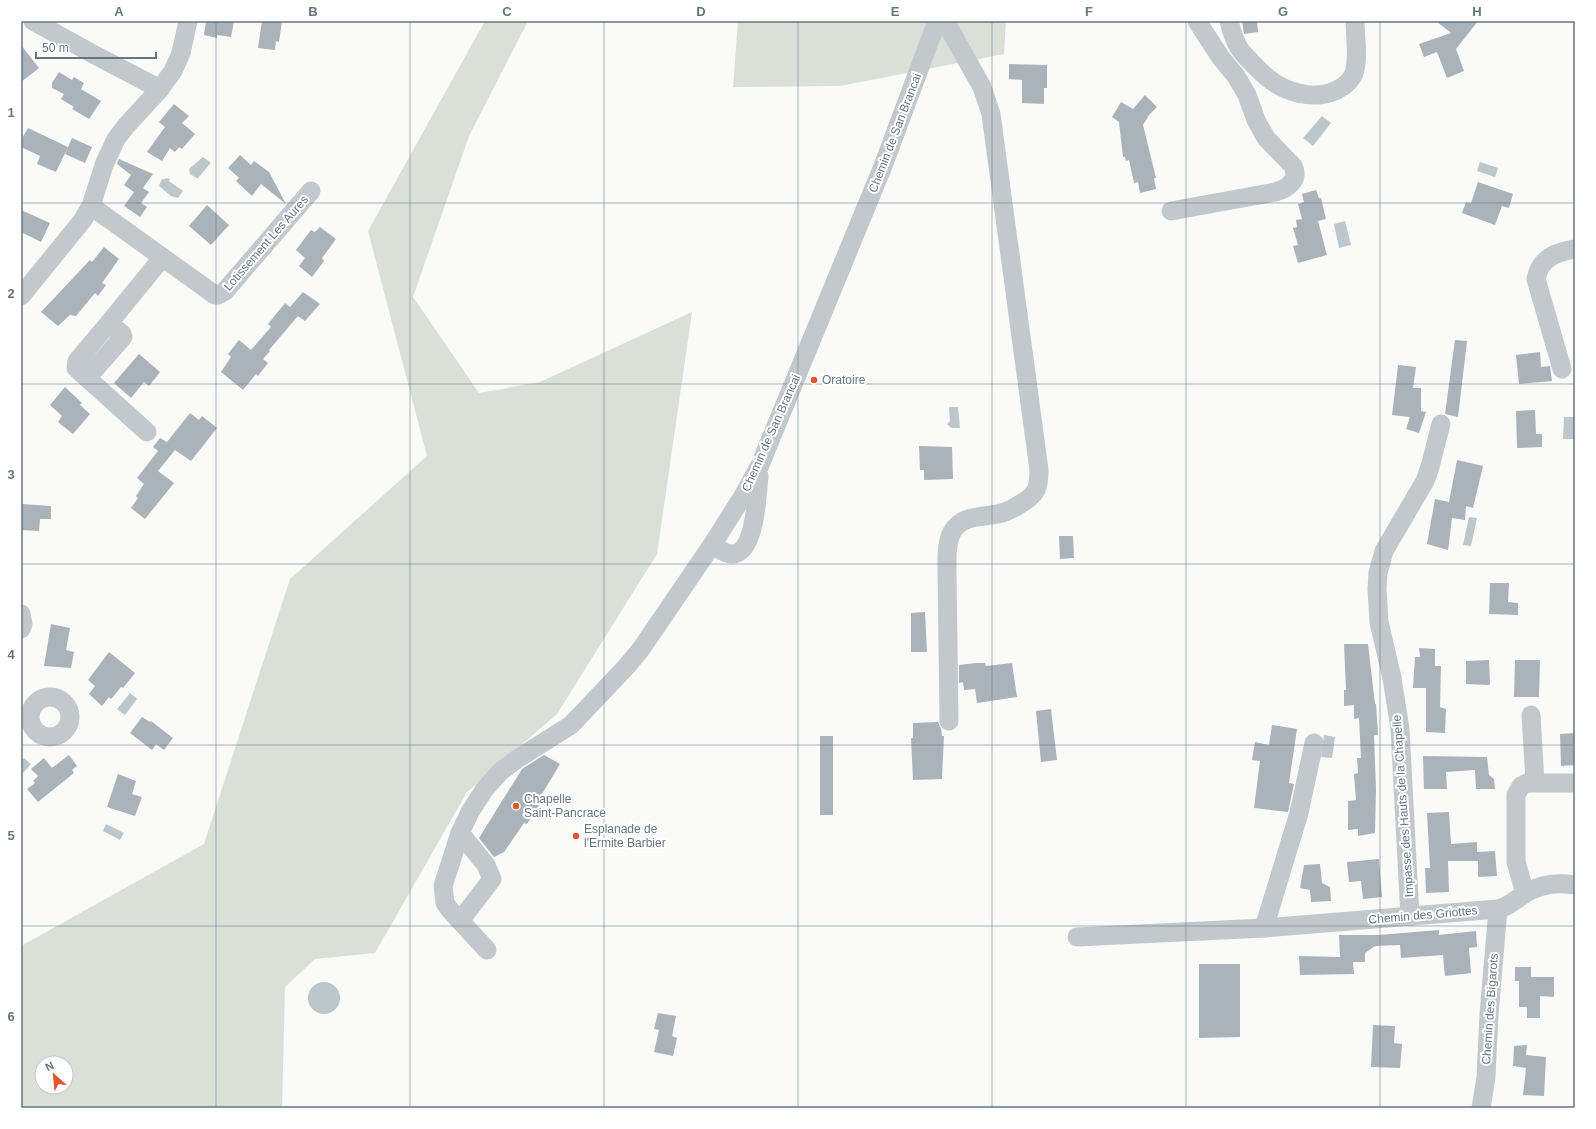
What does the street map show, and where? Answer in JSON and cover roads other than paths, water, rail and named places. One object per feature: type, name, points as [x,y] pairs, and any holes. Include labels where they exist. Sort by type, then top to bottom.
[{"type":"street","points":[[33,21],[160,89]]},
{"type":"street","points":[[21,296],[71,236],[91,206],[104,164],[116,139],[160,89],[177,64],[186,34],[188,21]]},
{"type":"street","name":"Chemin de San Brancai","points":[[487,950],[445,903],[443,886],[460,834],[480,795],[493,779],[517,759],[571,725],[627,666],[641,649],[743,496],[760,465],[883,166],[937,21]]},
{"type":"street","points":[[946,21],[982,87],[991,114],[1037,454],[1039,483],[1031,498],[1016,507],[1002,513],[969,518],[952,532],[948,548],[947,572],[950,721]]},
{"type":"street","points":[[1171,211],[1275,192],[1284,189],[1295,176],[1296,171],[1266,138],[1236,76],[1197,21]]},
{"type":"street","points":[[1229,21],[1236,44],[1241,52],[1267,77],[1277,85],[1289,90],[1317,95],[1329,94],[1341,88],[1349,82],[1354,74],[1356,62],[1355,21]]},
{"type":"street","name":"Lotissement Les Aures","points":[[91,206],[211,294],[218,295],[225,291],[311,192]]},
{"type":"street","points":[[1562,369],[1536,279],[1538,272],[1550,256],[1557,252],[1575,249]]},
{"type":"street","points":[[147,432],[87,378],[123,337],[122,334],[109,323],[162,258]]},
{"type":"street","name":"Impasse des Hauts de la Chapelle","points":[[1410,917],[1400,729],[1392,678],[1379,622],[1377,589],[1378,573],[1384,551],[1425,481],[1441,424]]},
{"type":"street","points":[[712,544],[723,551],[733,554],[739,552],[747,544],[752,528],[760,465]]},
{"type":"street","points":[[21,614],[23,624],[21,629]]},
{"type":"street","points":[[1531,715],[1535,782]]},
{"type":"street","points":[[1264,928],[1299,813],[1314,743]]},
{"type":"street","points":[[1525,893],[1516,862],[1516,795],[1521,786],[1527,783],[1575,783]]},
{"type":"street","points":[[460,834],[486,865],[492,879],[460,921]]},
{"type":"street","name":"Chemin des Griottes","points":[[1077,937],[1264,928],[1498,909],[1507,906],[1525,893],[1548,884],[1563,883],[1575,885]]},
{"type":"street","name":"Chemin des Bigarots","points":[[1481,1108],[1486,1077],[1488,1014],[1498,909]]},
{"type":"place","name":"Oratoire","points":[[814,380]]},
{"type":"place","name":"Chapelle Saint-Pancrace","points":[[516,806]]},
{"type":"place","name":"Esplanade de l'Ermite Barbier","points":[[576,836]]}]
